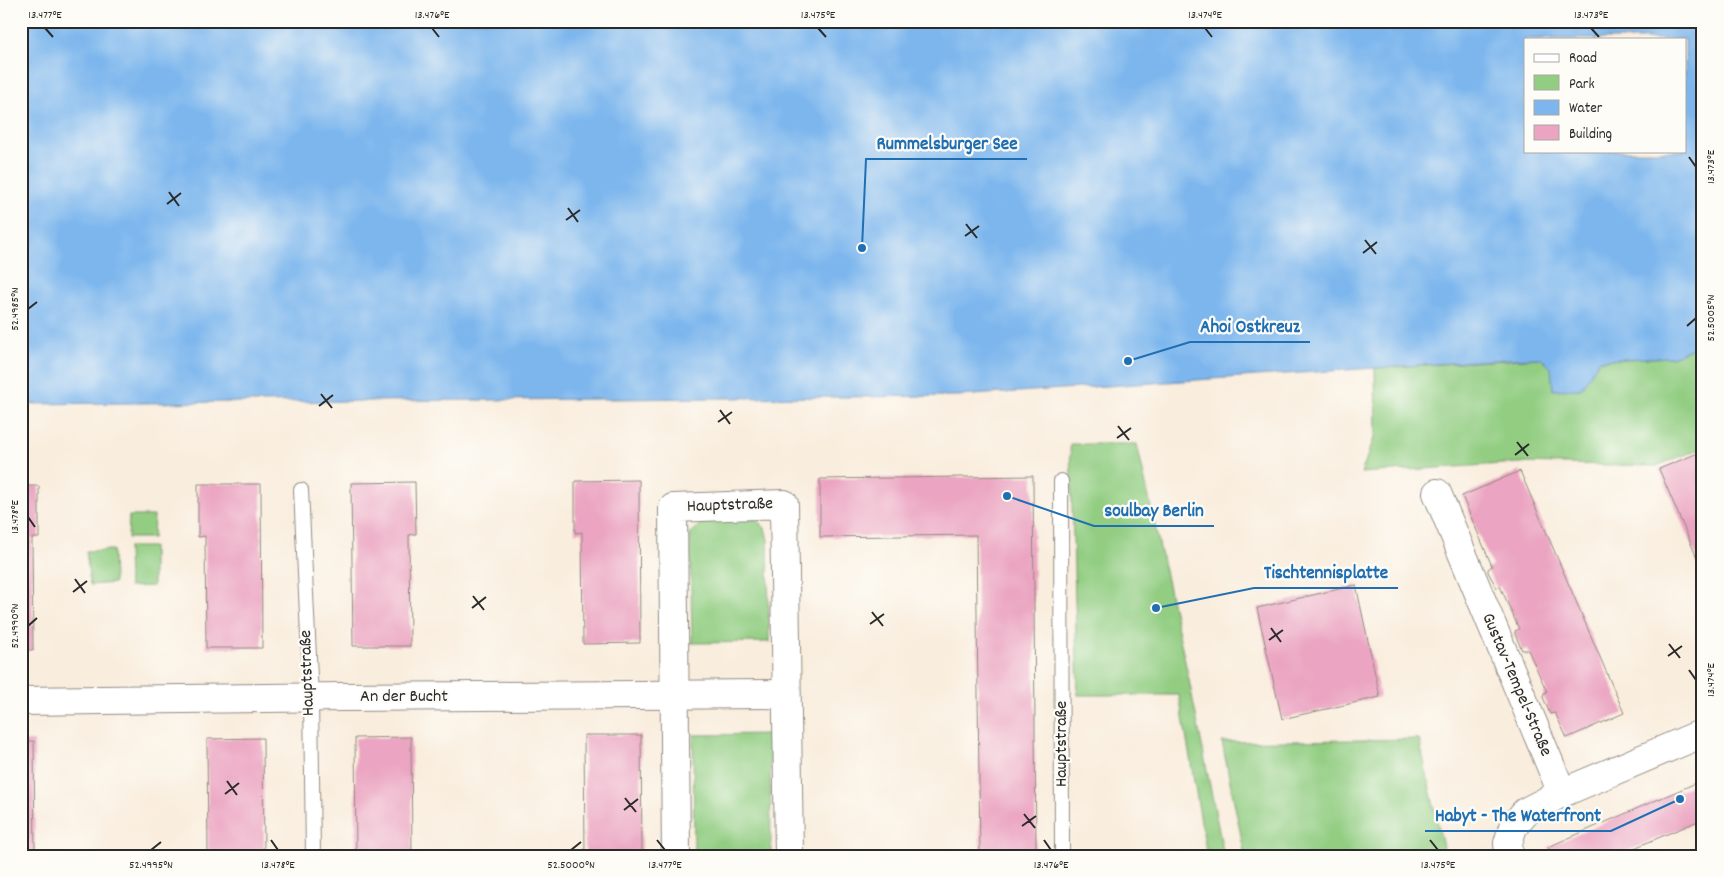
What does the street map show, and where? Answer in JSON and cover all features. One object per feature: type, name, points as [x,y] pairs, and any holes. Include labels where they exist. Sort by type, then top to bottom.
[{"type":"street","name":"Gustav-Tempel-Straße","points":[[1437,493],[1562,794]]},
{"type":"street","name":"Hauptstraße","points":[[676,856],[673,508],[784,504],[789,856]]},
{"type":"street","name":"An der Bucht","points":[[21,701],[786,694]]},
{"type":"street","points":[[1509,856],[1508,843],[1513,827],[1525,812],[1703,733]]},
{"type":"lane","name":"Hauptstraße","points":[[1061,481],[1062,856]]},
{"type":"lane","name":"Hauptstraße","points":[[301,490],[310,698],[313,856]]},
{"type":"green space","points":[[1703,344],[1703,448],[1656,466],[1518,463],[1361,473],[1376,433],[1375,368],[1541,358],[1551,368],[1599,360],[1672,357]]},
{"type":"green space","points":[[1070,444],[1137,444],[1188,675],[1224,856],[1207,856],[1179,695],[1078,695]]},
{"type":"green space","points":[[129,516],[154,516],[153,538],[128,538]]},
{"type":"green space","points":[[706,519],[755,519],[765,528],[768,540],[769,642],[692,643],[690,533]]},
{"type":"green space","points":[[128,547],[153,547],[153,586],[129,587]]},
{"type":"green space","points":[[113,550],[114,583],[90,585],[86,551]]},
{"type":"green space","points":[[770,734],[771,856],[694,856],[693,735]]},
{"type":"green space","points":[[1419,739],[1445,856],[1245,856],[1222,742]]},
{"type":"water","points":[[21,21],[1703,21],[1703,344],[1672,357],[1600,360],[1581,389],[1553,390],[1551,368],[1541,358],[958,396],[21,404]]},
{"type":"building","points":[[1703,451],[1703,572],[1659,469]]},
{"type":"building","points":[[1520,471],[1624,713],[1567,738],[1555,713],[1550,714],[1543,697],[1544,693],[1547,692],[1528,650],[1522,650],[1515,634],[1515,631],[1519,629],[1500,586],[1497,588],[1488,572],[1488,569],[1492,566],[1462,496]]},
{"type":"building","points":[[1033,476],[1036,856],[980,856],[976,535],[820,537],[820,479]]},
{"type":"building","points":[[639,480],[640,643],[583,644],[582,532],[575,533],[575,481]]},
{"type":"building","points":[[415,482],[416,534],[409,535],[410,646],[353,646],[351,483]]},
{"type":"building","points":[[198,484],[261,484],[262,648],[206,648],[205,536],[198,537]]},
{"type":"building","points":[[21,486],[39,486],[39,538],[32,538],[33,650],[21,650]]},
{"type":"building","points":[[1356,585],[1380,697],[1282,719],[1257,608]]},
{"type":"building","points":[[584,735],[641,735],[642,856],[585,856]]},
{"type":"building","points":[[411,737],[412,856],[356,856],[355,738]]},
{"type":"building","points":[[263,738],[264,856],[208,856],[207,739]]},
{"type":"building","points":[[21,741],[34,741],[35,856],[21,856]]},
{"type":"building","points":[[1703,780],[1703,819],[1620,854],[1621,856],[1552,856],[1548,847]]},
{"type":"building","points":[[1703,847],[1703,856],[1682,856]]},
{"type":"place","name":"Rummelsburger See","points":[[862,248]]},
{"type":"place","name":"Ahoi Ostkreuz","points":[[1128,361]]},
{"type":"place","name":"soulbay Berlin","points":[[1007,496]]},
{"type":"place","name":"Tischtennisplatte","points":[[1156,608]]},
{"type":"place","name":"Habyt - The Waterfront","points":[[1680,799]]}]
